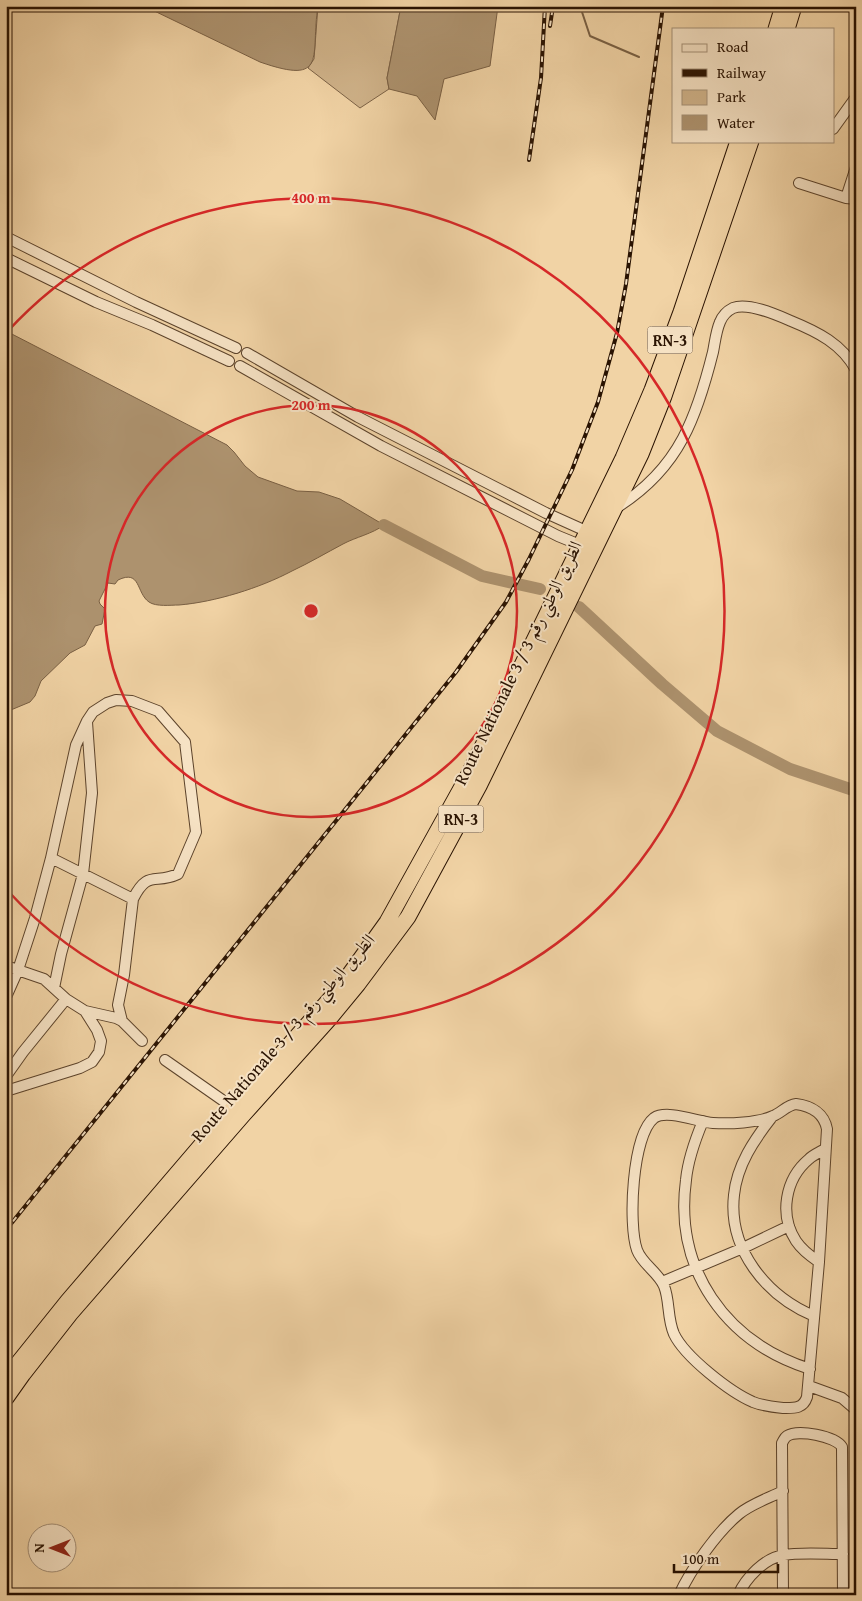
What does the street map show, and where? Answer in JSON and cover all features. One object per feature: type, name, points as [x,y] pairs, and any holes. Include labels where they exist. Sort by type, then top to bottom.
[{"type":"highway","points":[[776,28],[782,6]]},
{"type":"highway","points":[[787,28],[794,6]]},
{"type":"highway","name":"Route Nationale 3 / الطريق الوطني رقم 3","points":[[6,1378],[67,1302],[238,1111],[330,1018],[408,917],[479,786],[641,454],[664,396],[717,224],[738,142]]},
{"type":"highway","name":"Route Nationale 3 / الطريق الوطني رقم 3","points":[[6,1398],[70,1314],[338,990],[387,922],[469,774],[623,458],[652,390],[681,312],[750,142]]},
{"type":"street","points":[[834,128],[856,97]]},
{"type":"street","points":[[800,183],[851,198],[856,168]]},
{"type":"street","points":[[6,237],[136,302],[236,348]]},
{"type":"street","points":[[6,258],[96,302],[152,325],[229,361]]},
{"type":"street","points":[[614,509],[635,497],[650,484],[662,470],[684,437],[706,377],[718,327],[721,319],[732,308],[746,307],[770,313],[821,335],[836,344],[850,359],[856,370]]},
{"type":"street","points":[[247,353],[358,417],[546,513],[586,531],[598,544]]},
{"type":"street","points":[[240,366],[351,429],[540,526],[580,545],[598,544]]},
{"type":"street","points":[[351,429],[358,417]]},
{"type":"street","points":[[427,469],[434,456]]},
{"type":"street","points":[[488,500],[494,486]]},
{"type":"street","points":[[6,997],[18,970],[51,858],[76,745],[93,712],[107,703],[116,700],[132,701],[158,711],[185,742],[196,832],[178,874],[145,881],[138,888],[133,899],[118,1012],[122,1021],[142,1042]]},
{"type":"street","points":[[54,988],[61,954],[83,874],[92,793],[87,721]]},
{"type":"street","points":[[51,858],[133,899]]},
{"type":"street","points":[[6,966],[44,979],[66,1000],[85,1011],[122,1021]]},
{"type":"street","points":[[6,1076],[66,1000]]},
{"type":"street","points":[[6,1090],[80,1068],[92,1062],[99,1052],[101,1041],[97,1030],[85,1011]]},
{"type":"street","points":[[165,1060],[238,1111]]},
{"type":"street","points":[[772,1117],[719,1123],[667,1115],[656,1117],[648,1125],[639,1152],[633,1193],[634,1236],[640,1255],[662,1282],[666,1294],[669,1320],[677,1340],[700,1364],[723,1383],[754,1402],[780,1408],[796,1408],[803,1404],[807,1397],[809,1386],[826,1149],[826,1125],[822,1116],[815,1110],[799,1104],[792,1104],[772,1117],[752,1144],[738,1177],[734,1194],[734,1213],[737,1231],[753,1267],[766,1285],[788,1304],[814,1316]]},
{"type":"street","points":[[703,1121],[692,1150],[686,1179],[684,1210],[687,1240],[695,1269],[708,1293],[724,1315],[744,1334],[766,1350],[790,1362],[810,1368]]},
{"type":"street","points":[[819,1262],[806,1253],[796,1240],[789,1226],[786,1208],[788,1189],[796,1172],[809,1158],[826,1149]]},
{"type":"street","points":[[662,1282],[743,1248],[789,1226]]},
{"type":"street","points":[[809,1386],[842,1398],[856,1410]]},
{"type":"street","points":[[783,1595],[782,1443],[788,1436],[810,1435],[839,1442],[842,1447],[844,1595]]},
{"type":"street","points":[[679,1595],[714,1538],[740,1513],[783,1490]]},
{"type":"street","points":[[738,1595],[756,1570],[783,1554],[843,1554]]},
{"type":"green space","points":[[318,6],[401,6],[387,78],[389,89],[360,108],[308,68],[314,59]]},
{"type":"water","points":[[144,6],[318,6],[312,62],[307,68],[297,70],[282,69],[260,62]]},
{"type":"water","points":[[401,6],[498,6],[490,66],[444,79],[435,120],[417,96],[389,89],[387,78]]},
{"type":"water","points":[[6,331],[227,445],[245,466],[258,477],[297,491],[319,492],[340,499],[384,525],[266,583],[207,601],[179,605],[156,605],[145,598],[131,578],[125,577],[118,580],[115,584],[108,583],[99,601],[105,609],[102,624],[95,626],[85,645],[70,653],[41,681],[35,696],[30,702],[6,712]]},
{"type":"waterway","points":[[580,6],[590,36],[639,57]]},
{"type":"waterway","points":[[384,525],[482,576],[540,589]]},
{"type":"waterway","points":[[579,607],[662,684],[717,731],[790,769],[856,791]]},
{"type":"railway","points":[[529,160],[541,78],[545,6]]},
{"type":"railway","points":[[550,26],[553,6]]},
{"type":"railway","points":[[6,1230],[456,672],[506,602],[572,470],[598,402],[617,333],[626,284],[663,6]]}]
